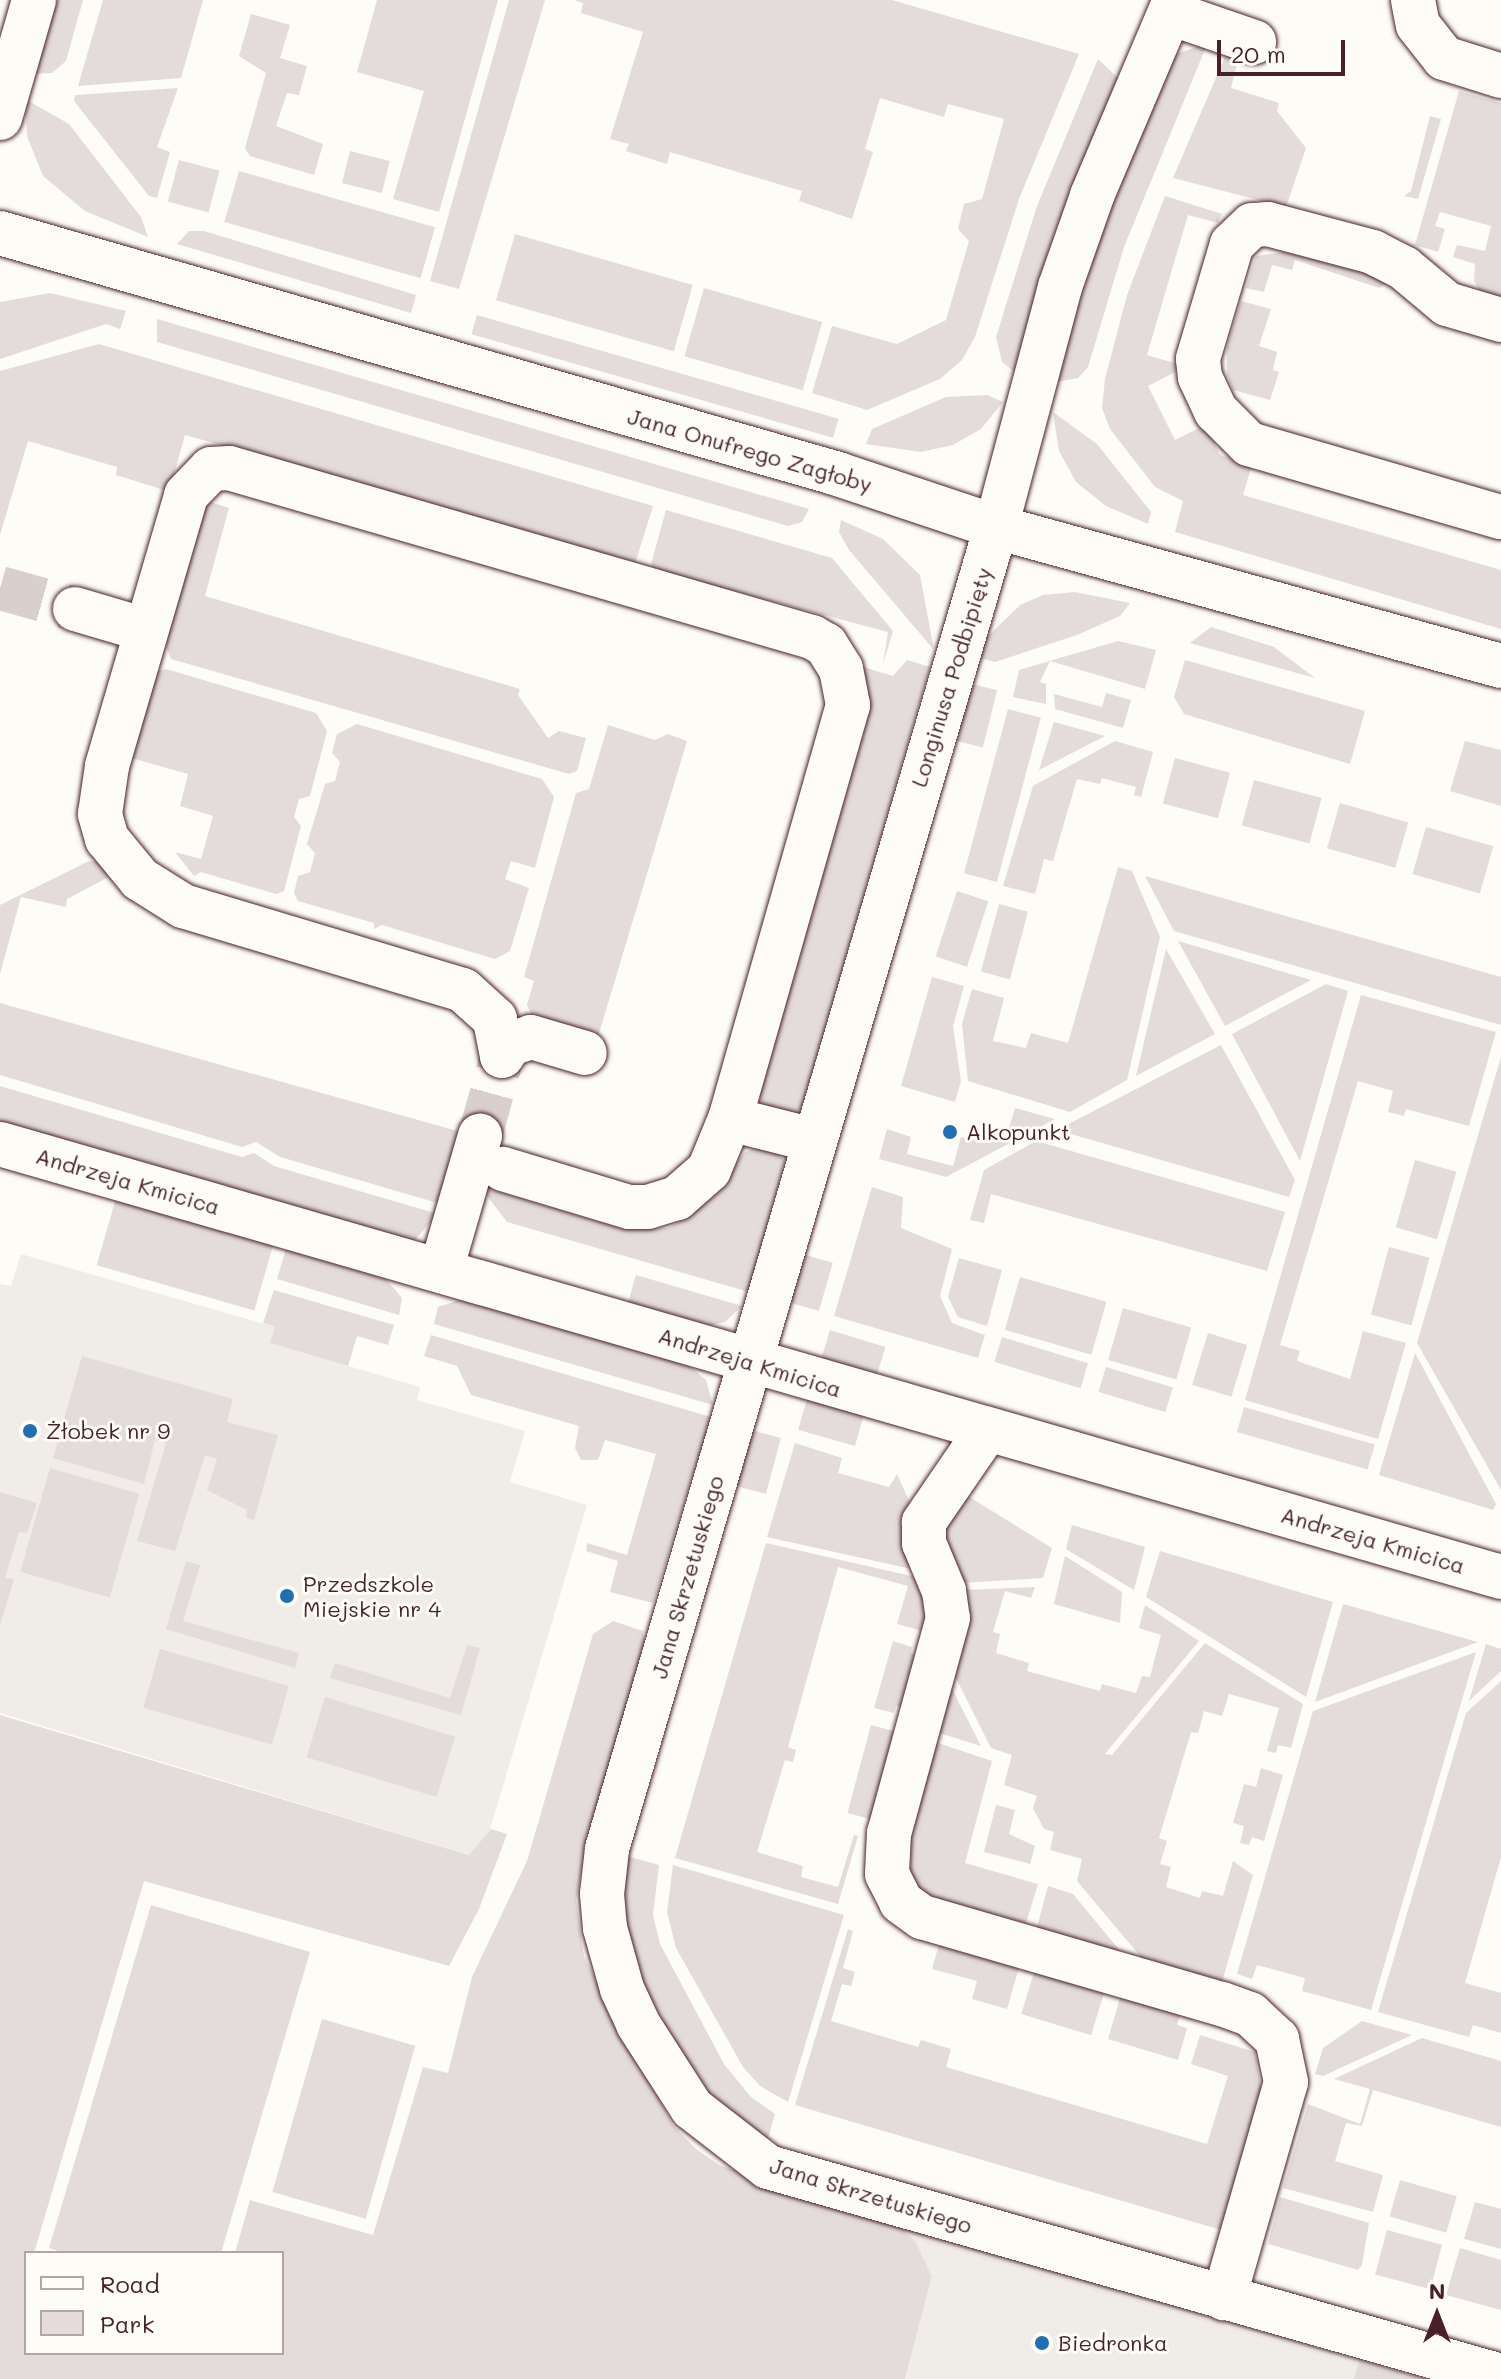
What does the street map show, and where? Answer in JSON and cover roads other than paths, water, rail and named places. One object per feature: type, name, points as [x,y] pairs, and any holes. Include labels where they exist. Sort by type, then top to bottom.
[{"type":"street","points":[[0,118],[34,0]]},
{"type":"street","points":[[1413,0],[1418,25],[1444,58],[1501,76]]},
{"type":"street","points":[[1173,6],[1254,42]]},
{"type":"street","name":"Longinusa Podbipięty","points":[[751,1362],[813,1140],[996,527],[1071,251],[1173,6]]},
{"type":"street","points":[[1501,320],[1447,304],[1404,268],[1373,252],[1268,224],[1252,225],[1232,244],[1198,359],[1200,377],[1216,411],[1249,444],[1501,517]]},
{"type":"street","name":"Jana Onufrego Zagłoby","points":[[0,233],[824,470],[996,527],[1501,666]]},
{"type":"street","points":[[441,1270],[491,1153],[629,1207],[664,1204],[691,1189],[709,1170],[730,1119],[848,705],[846,680],[826,645],[754,620],[221,467],[202,474],[186,495],[101,790],[100,814],[107,839],[130,870],[183,906],[456,986],[495,1019],[503,1036],[502,1056],[510,1044],[531,1037],[585,1053]]},
{"type":"street","points":[[75,609],[146,630]]},
{"type":"street","points":[[730,1119],[813,1140]]},
{"type":"street","name":"Andrzeja Kmicica","points":[[0,1144],[1501,1577]]},
{"type":"street","name":"Jana Skrzetuskiego","points":[[751,1362],[607,1849],[602,1894],[609,1951],[638,2024],[692,2108],[721,2135],[768,2167],[1501,2376]]},
{"type":"street","points":[[987,1430],[924,1522],[924,1543],[944,1591],[948,1618],[889,1833],[887,1874],[901,1902],[922,1917],[1222,2004],[1250,2014],[1277,2039],[1286,2082],[1224,2298]]},
{"type":"tunnel","points":[[0,588],[75,609]]},
{"type":"tunnel","points":[[480,1136],[502,1056]]},
{"type":"place","name":"Alkopunkt","points":[[950,1132]]},
{"type":"place","name":"Żłobek nr 9","points":[[30,1431]]},
{"type":"place","name":"Przedszkole Miejskie nr 4","points":[[287,1596]]},
{"type":"place","name":"Biedronka","points":[[1042,2343]]}]
